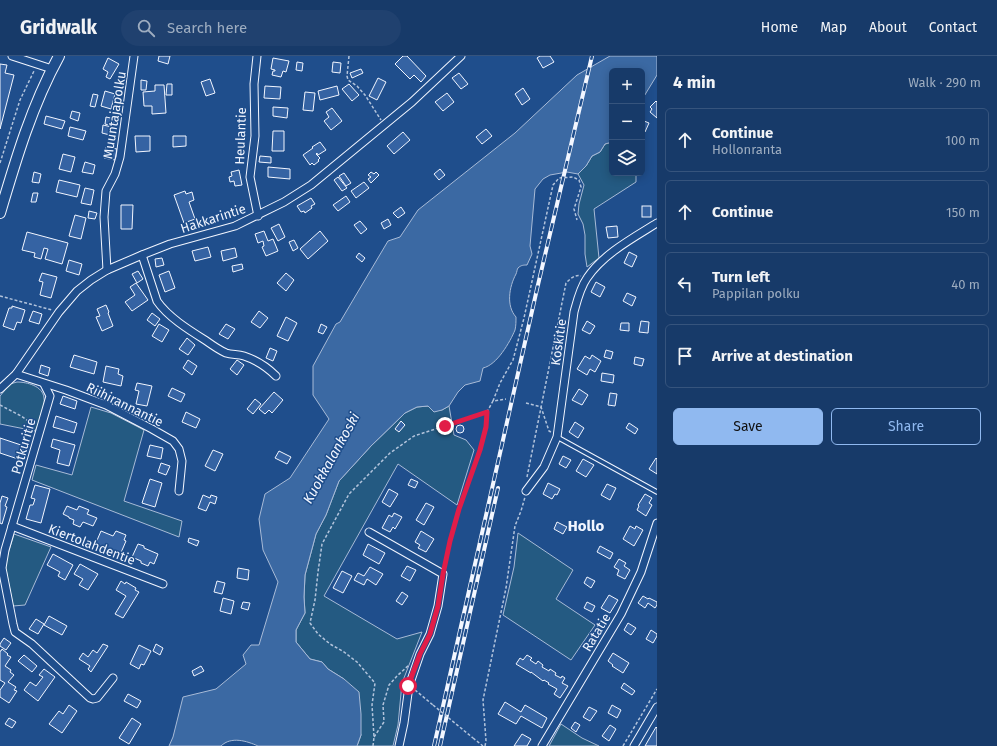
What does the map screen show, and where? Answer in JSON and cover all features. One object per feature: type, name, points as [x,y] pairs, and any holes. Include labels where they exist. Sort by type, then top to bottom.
[{"type":"main road","points":[[0,213],[13,169],[33,113],[59,56]]},
{"type":"street","points":[[12,56],[52,69]]},
{"type":"street","name":"Muuntajapolku","points":[[107,270],[104,217],[106,191],[115,174],[120,157],[134,56]]},
{"type":"street","name":"Heulantie","points":[[257,56],[254,84],[255,136],[250,177],[258,216]]},
{"type":"street","name":"Hakkarintie","points":[[0,389],[16,374],[59,312],[77,290],[107,270],[142,255],[170,244],[230,228],[258,216],[284,202],[311,185],[412,102],[461,56]]},
{"type":"street","name":"Koskitie","points":[[526,491],[544,467],[557,437],[574,312],[579,295],[587,278],[603,260],[630,240],[657,223]]},
{"type":"street","points":[[142,255],[157,301],[161,308],[186,328],[218,349],[229,354],[252,359],[264,366],[276,376]]},
{"type":"street","name":"Riihirannantie","points":[[16,374],[106,405],[173,441],[179,449],[182,461],[179,491]]},
{"type":"street","name":"Potkuritie","points":[[44,384],[50,396],[5,550],[2,568],[15,632],[32,644],[90,698],[93,699],[100,696],[113,678]]},
{"type":"street","name":"Ratatie","points":[[542,746],[621,614],[641,572],[657,523]]},
{"type":"street","name":"Kiertolahdentie","points":[[12,526],[163,584]]},
{"type":"street","points":[[369,532],[443,574],[438,606],[430,634],[420,654],[408,686],[404,723],[399,746]]},
{"type":"street","points":[[634,746],[657,706]]},
{"type":"lane","points":[[557,437],[657,492]]},
{"type":"path","points":[[348,56],[348,80],[357,86],[365,95],[384,125]]},
{"type":"path","points":[[0,163],[20,100],[37,63]]},
{"type":"path","points":[[443,574],[459,509],[480,450],[486,427],[487,412],[500,382],[513,360],[553,185],[559,178],[573,177],[579,180],[581,187],[574,209],[577,220]]},
{"type":"path","points":[[408,686],[421,694],[484,746],[486,741],[482,700],[506,588],[515,526],[521,511],[526,491],[526,478],[566,283],[572,277],[579,275],[587,278]]},
{"type":"path","points":[[0,296],[59,312]]},
{"type":"path","points":[[492,401],[506,399]]},
{"type":"path","points":[[526,403],[541,407]]},
{"type":"path","points":[[0,405],[21,416],[40,431]]},
{"type":"path","points":[[541,407],[549,431],[557,437]]},
{"type":"path","points":[[373,746],[374,737],[372,705],[375,683],[357,662],[330,644],[318,634],[310,623],[315,600],[322,544],[349,494],[390,453],[414,436],[487,412]]},
{"type":"path","points":[[374,737],[384,722],[383,704],[389,685],[409,665]]},
{"type":"path","points":[[623,746],[657,689]]},
{"type":"shaded area","points":[[609,143],[609,176],[636,176],[636,182],[594,209],[599,258],[587,267],[585,235],[583,224],[578,214],[584,185],[578,174],[586,166],[592,156],[600,152],[605,144]]},
{"type":"shaded area","points":[[17,382],[34,386],[41,390],[43,394],[44,407],[35,431],[0,424],[0,396],[10,384]]},
{"type":"shaded area","points":[[428,406],[442,410],[449,406],[454,435],[466,440],[474,450],[457,505],[398,464],[324,596],[397,639],[422,632],[402,683],[398,725],[393,746],[357,746],[361,735],[344,679],[328,669],[322,662],[310,659],[296,642],[296,630],[305,613],[305,575],[316,534],[326,515],[339,481],[371,446],[405,413],[417,407]]},
{"type":"shaded area","points":[[91,407],[111,413],[144,430],[124,501],[182,521],[179,537],[32,480],[36,465],[72,475]]},
{"type":"shaded area","points":[[518,533],[573,570],[556,599],[595,625],[571,660],[503,615],[514,567]]},
{"type":"shaded area","points":[[14,534],[51,547],[25,605],[13,606],[5,564]]},
{"type":"shaded area","points":[[561,724],[582,738],[599,746],[549,746]]},
{"type":"water","name":"Kuokkalankoski","points":[[610,56],[657,56],[657,75],[645,95],[645,68],[609,68],[609,143],[605,144],[600,152],[592,156],[586,166],[578,174],[567,172],[550,175],[543,179],[535,189],[530,246],[532,254],[527,265],[518,268],[510,290],[510,302],[513,313],[516,317],[516,325],[506,347],[498,358],[483,368],[480,381],[465,385],[458,392],[449,406],[434,412],[428,406],[417,407],[405,413],[371,446],[339,481],[326,515],[316,534],[305,575],[305,613],[296,630],[296,642],[310,659],[322,662],[328,669],[344,679],[359,692],[361,735],[357,746],[258,746],[249,742],[234,740],[221,746],[169,746],[173,737],[183,697],[216,689],[246,664],[243,655],[251,645],[259,645],[278,582],[263,550],[259,519],[265,494],[290,478],[329,419],[313,395],[313,366],[336,324],[340,322],[388,241],[400,237],[418,210],[515,133],[577,75]]},
{"type":"building","points":[[159,56],[170,56],[168,64],[158,61]]},
{"type":"building","points":[[403,56],[407,56],[426,76],[421,82],[414,75],[410,79],[395,64]]},
{"type":"building","points":[[540,56],[550,56],[554,62],[543,68],[537,58]]},
{"type":"building","points":[[108,58],[119,64],[110,79],[106,77],[108,72],[103,69]]},
{"type":"building","points":[[273,58],[289,61],[286,72],[283,71],[281,77],[272,75],[273,71],[275,71],[271,69]]},
{"type":"building","points":[[297,62],[303,63],[302,71],[296,70]]},
{"type":"building","points":[[333,62],[341,63],[340,73],[332,72]]},
{"type":"building","points":[[0,64],[7,65],[5,73],[14,75],[0,129]]},
{"type":"building","points":[[361,69],[363,73],[352,78],[350,73]]},
{"type":"building","points":[[459,73],[468,84],[461,89],[452,78]]},
{"type":"building","points":[[378,78],[386,82],[377,100],[369,96]]},
{"type":"building","points":[[210,79],[215,93],[206,96],[201,82]]},
{"type":"building","points":[[141,80],[147,81],[146,90],[141,90]]},
{"type":"building","points":[[167,84],[172,84],[172,95],[166,95]]},
{"type":"building","points":[[349,84],[359,95],[352,101],[342,89]]},
{"type":"building","points":[[155,85],[164,85],[166,113],[152,114],[152,106],[144,106],[143,92],[155,91]]},
{"type":"building","points":[[265,86],[281,87],[280,99],[264,98]]},
{"type":"building","points":[[337,86],[339,95],[320,100],[318,91]]},
{"type":"building","points":[[523,88],[530,99],[522,105],[515,94]]},
{"type":"building","points":[[105,91],[115,94],[111,109],[101,106]]},
{"type":"building","points":[[305,92],[315,93],[313,111],[303,110]]},
{"type":"building","points":[[447,93],[454,102],[443,111],[435,102]]},
{"type":"building","points":[[93,94],[98,95],[95,107],[90,106]]},
{"type":"building","points":[[656,101],[657,118],[650,112],[652,109],[650,107]]},
{"type":"building","points":[[273,107],[288,108],[287,118],[273,116]]},
{"type":"building","points":[[332,108],[342,121],[331,130],[324,121],[329,117],[326,112]]},
{"type":"building","points":[[72,111],[80,113],[78,121],[70,118]]},
{"type":"building","points":[[46,116],[65,121],[62,129],[44,124]]},
{"type":"building","points":[[106,117],[115,119],[113,126],[105,124]]},
{"type":"building","points":[[645,121],[649,123],[645,132]]},
{"type":"building","points":[[103,125],[116,128],[114,136],[102,133]]},
{"type":"building","points":[[70,127],[86,131],[83,140],[68,136]]},
{"type":"building","points":[[486,129],[492,136],[482,144],[476,137]]},
{"type":"building","points":[[273,131],[284,131],[284,151],[272,151]]},
{"type":"building","points":[[403,132],[410,140],[394,154],[387,146]]},
{"type":"building","points":[[135,136],[150,136],[150,151],[136,152]]},
{"type":"building","points":[[173,136],[186,136],[186,146],[173,147]]},
{"type":"building","points":[[320,142],[326,150],[318,155],[317,153],[316,154],[320,158],[318,160],[319,161],[314,165],[312,163],[310,165],[303,155]]},
{"type":"building","points":[[106,147],[117,149],[115,160],[104,158]]},
{"type":"building","points":[[63,154],[75,157],[71,172],[59,169]]},
{"type":"building","points":[[260,156],[271,157],[271,163],[259,162]]},
{"type":"building","points":[[85,162],[95,165],[93,174],[82,172]]},
{"type":"building","points":[[268,167],[290,169],[290,179],[268,177]]},
{"type":"building","points":[[440,169],[445,175],[439,180],[434,174]]},
{"type":"building","points":[[239,170],[242,185],[235,186],[234,181],[230,182],[229,177],[232,176],[231,172]]},
{"type":"building","points":[[34,172],[41,174],[39,183],[32,182]]},
{"type":"building","points":[[371,172],[374,174],[376,172],[379,175],[371,183],[368,179],[371,177],[368,175]]},
{"type":"building","points":[[344,173],[351,183],[346,186],[339,176]]},
{"type":"building","points":[[338,177],[347,188],[342,191],[334,180]]},
{"type":"building","points":[[59,180],[80,185],[77,197],[56,192]]},
{"type":"building","points":[[364,182],[369,188],[356,198],[351,191]]},
{"type":"building","points":[[85,188],[94,190],[91,205],[81,203]]},
{"type":"building","points":[[185,191],[186,194],[192,192],[194,200],[189,202],[195,219],[184,223],[174,195]]},
{"type":"building","points":[[33,193],[38,193],[36,202],[31,202]]},
{"type":"building","points":[[346,196],[350,202],[338,211],[333,205]]},
{"type":"building","points":[[311,198],[315,204],[305,213],[304,211],[301,212],[297,206]]},
{"type":"building","points":[[121,205],[133,205],[132,229],[121,229]]},
{"type":"building","points":[[642,206],[651,206],[651,217],[642,217]]},
{"type":"building","points":[[401,207],[405,213],[398,218],[393,213]]},
{"type":"building","points":[[89,211],[97,213],[95,219],[88,218]]},
{"type":"building","points":[[75,215],[86,218],[81,239],[69,236]]},
{"type":"building","points":[[388,219],[391,225],[384,229],[381,223]]},
{"type":"building","points":[[360,221],[367,229],[361,234],[354,225]]},
{"type":"building","points":[[279,224],[285,237],[278,241],[271,228]]},
{"type":"building","points":[[617,226],[618,237],[608,238],[606,227]]},
{"type":"building","points":[[264,231],[268,241],[273,239],[278,251],[266,256],[262,247],[264,246],[263,241],[258,243],[255,234]]},
{"type":"building","points":[[320,231],[328,241],[308,259],[300,249]]},
{"type":"building","points":[[27,232],[68,243],[62,264],[45,259],[48,249],[44,248],[41,259],[34,257],[35,253],[22,250]]},
{"type":"building","points":[[294,240],[298,248],[293,251],[289,242]]},
{"type":"building","points":[[208,247],[211,257],[195,261],[192,251]]},
{"type":"building","points":[[235,248],[237,257],[223,261],[221,251]]},
{"type":"building","points":[[629,252],[637,256],[632,267],[624,263]]},
{"type":"building","points":[[359,253],[365,258],[362,262],[356,257]]},
{"type":"building","points":[[162,258],[164,265],[156,267],[155,259]]},
{"type":"building","points":[[69,260],[82,264],[79,275],[66,271]]},
{"type":"building","points":[[242,264],[243,269],[233,272],[232,266]]},
{"type":"building","points":[[138,271],[143,279],[137,283],[132,274]]},
{"type":"building","points":[[169,271],[175,288],[165,292],[159,275]]},
{"type":"building","points":[[42,273],[57,277],[51,298],[40,295],[43,282],[39,281]]},
{"type":"building","points":[[286,273],[294,280],[286,291],[277,283]]},
{"type":"building","points":[[596,282],[605,287],[600,297],[591,292]]},
{"type":"building","points":[[136,283],[148,300],[132,311],[125,302],[135,295],[130,287]]},
{"type":"building","points":[[627,293],[636,297],[632,306],[623,301]]},
{"type":"building","points":[[106,305],[113,326],[102,331],[96,317],[100,316],[97,309]]},
{"type":"building","points":[[12,306],[25,310],[21,323],[17,322],[14,330],[3,326],[9,308],[12,308]]},
{"type":"building","points":[[33,311],[42,314],[39,324],[29,321]]},
{"type":"building","points":[[259,311],[268,318],[260,328],[251,322]]},
{"type":"building","points":[[152,313],[160,319],[155,326],[147,320]]},
{"type":"building","points":[[286,317],[297,323],[288,341],[277,336]]},
{"type":"building","points":[[587,321],[595,326],[590,334],[582,330]]},
{"type":"building","points":[[641,321],[649,322],[648,333],[639,332]]},
{"type":"building","points":[[621,323],[629,323],[629,331],[620,330]]},
{"type":"building","points":[[159,324],[169,330],[162,342],[152,336]]},
{"type":"building","points":[[226,324],[235,329],[228,339],[219,334]]},
{"type":"building","points":[[321,324],[327,327],[323,334],[318,332]]},
{"type":"building","points":[[187,338],[195,345],[188,355],[179,349]]},
{"type":"building","points":[[270,348],[277,351],[273,361],[266,358]]},
{"type":"building","points":[[606,350],[613,352],[611,359],[604,357]]},
{"type":"building","points":[[74,355],[97,362],[94,374],[70,367]]},
{"type":"building","points":[[592,355],[601,361],[595,372],[590,369],[587,375],[577,369],[585,356],[590,359]]},
{"type":"building","points":[[635,357],[644,359],[642,366],[634,364]]},
{"type":"building","points":[[188,360],[197,366],[192,375],[183,368]]},
{"type":"building","points":[[237,360],[244,365],[237,375],[230,369]]},
{"type":"building","points":[[41,365],[50,368],[48,376],[39,373]]},
{"type":"building","points":[[106,366],[119,369],[118,374],[123,376],[121,386],[103,382]]},
{"type":"building","points":[[602,373],[614,375],[613,383],[601,381]]},
{"type":"building","points":[[137,383],[152,386],[147,406],[136,404],[139,391],[135,390]]},
{"type":"building","points":[[172,388],[185,394],[181,402],[168,396]]},
{"type":"building","points":[[579,389],[588,395],[582,405],[572,400]]},
{"type":"building","points":[[274,392],[283,400],[272,413],[269,410],[265,414],[259,409]]},
{"type":"building","points":[[610,393],[617,394],[615,406],[608,405]]},
{"type":"building","points":[[63,396],[77,401],[75,409],[60,404]]},
{"type":"building","points":[[255,399],[261,404],[253,414],[247,409]]},
{"type":"building","points":[[186,412],[200,419],[196,428],[182,422]]},
{"type":"building","points":[[56,416],[77,423],[74,433],[53,427]]},
{"type":"building","points":[[401,421],[405,425],[399,432],[395,429]]},
{"type":"building","points":[[575,422],[584,428],[578,438],[569,432]]},
{"type":"building","points":[[629,423],[638,429],[635,434],[626,428]]},
{"type":"building","points":[[458,425],[462,425],[464,429],[462,433],[458,433],[456,431],[456,427]]},
{"type":"building","points":[[0,438],[24,446],[18,459],[0,453]]},
{"type":"building","points":[[53,439],[75,445],[69,466],[57,463],[60,450],[51,447]]},
{"type":"building","points":[[150,445],[163,448],[161,459],[147,456]]},
{"type":"building","points":[[213,450],[223,454],[215,471],[205,466]]},
{"type":"building","points":[[279,451],[291,457],[287,464],[275,458]]},
{"type":"building","points":[[563,456],[571,460],[566,468],[559,464]]},
{"type":"building","points":[[656,458],[657,459],[657,474],[649,469]]},
{"type":"building","points":[[583,459],[594,465],[586,477],[576,471]]},
{"type":"building","points":[[161,463],[170,466],[166,475],[158,472]]},
{"type":"building","points":[[150,479],[162,483],[155,507],[142,503]]},
{"type":"building","points":[[411,479],[418,482],[415,488],[408,485]]},
{"type":"building","points":[[548,483],[560,489],[557,495],[555,494],[552,499],[543,494]]},
{"type":"building","points":[[607,484],[616,488],[610,500],[601,495]]},
{"type":"building","points":[[35,485],[50,489],[41,523],[26,519],[30,505],[33,505],[35,499],[31,498]]},
{"type":"building","points":[[389,489],[398,494],[390,507],[382,502]]},
{"type":"building","points":[[645,494],[652,498],[649,503],[652,505],[646,516],[637,510],[638,505]]},
{"type":"building","points":[[203,495],[210,498],[211,495],[217,497],[215,504],[210,502],[206,511],[198,508]]},
{"type":"building","points":[[2,496],[8,498],[2,524],[0,523],[0,503]]},
{"type":"building","points":[[426,503],[434,507],[424,525],[416,520]]},
{"type":"building","points":[[67,506],[77,510],[79,506],[89,510],[87,514],[97,518],[93,526],[83,522],[80,527],[73,524],[74,520],[63,514]]},
{"type":"building","points":[[394,513],[402,517],[395,529],[393,527],[390,532],[382,528],[389,515],[392,517]]},
{"type":"building","points":[[557,522],[567,527],[563,534],[554,529]]},
{"type":"building","points":[[630,526],[635,529],[636,526],[643,530],[634,546],[623,539]]},
{"type":"building","points":[[101,531],[113,536],[116,531],[126,535],[124,540],[126,541],[120,555],[95,545]]},
{"type":"building","points":[[421,531],[434,539],[426,552],[418,548],[420,545],[415,542]]},
{"type":"building","points":[[189,538],[199,541],[197,546],[188,542]]},
{"type":"building","points":[[138,544],[158,554],[154,564],[150,562],[148,566],[132,557]]},
{"type":"building","points":[[368,544],[385,553],[379,564],[363,555]]},
{"type":"building","points":[[600,546],[613,553],[610,559],[597,552]]},
{"type":"building","points":[[53,554],[73,565],[65,580],[58,576],[60,572],[47,565]]},
{"type":"building","points":[[619,559],[626,563],[624,566],[630,570],[625,579],[617,575],[619,570],[614,567]]},
{"type":"building","points":[[80,564],[98,574],[88,590],[79,585],[83,579],[74,574]]},
{"type":"building","points":[[407,566],[416,570],[410,581],[401,576]]},
{"type":"building","points":[[370,567],[383,574],[376,585],[367,579],[364,585],[354,580],[358,573],[364,576]]},
{"type":"building","points":[[238,568],[249,570],[248,580],[237,578]]},
{"type":"building","points":[[342,571],[352,576],[343,593],[333,588]]},
{"type":"building","points":[[587,577],[595,581],[591,588],[584,583]]},
{"type":"building","points":[[121,581],[125,584],[126,582],[136,588],[135,590],[139,592],[123,618],[115,614],[126,596],[116,590]]},
{"type":"building","points":[[217,581],[225,583],[222,594],[214,592]]},
{"type":"building","points":[[402,592],[408,596],[402,605],[396,601]]},
{"type":"building","points":[[609,595],[618,600],[610,613],[601,608]]},
{"type":"building","points":[[643,596],[657,602],[655,608],[648,603],[645,608],[638,603]]},
{"type":"building","points":[[223,598],[234,601],[231,614],[220,611]]},
{"type":"building","points":[[243,602],[250,603],[248,610],[241,608]]},
{"type":"building","points":[[587,602],[595,606],[592,612],[584,608]]},
{"type":"building","points":[[49,616],[67,626],[62,635],[44,625]]},
{"type":"building","points":[[36,619],[44,624],[38,634],[29,629]]},
{"type":"building","points":[[628,623],[636,628],[631,635],[624,630]]},
{"type":"building","points":[[651,630],[657,634],[653,643],[646,639]]},
{"type":"building","points":[[4,638],[11,643],[6,650],[0,646]]},
{"type":"building","points":[[103,644],[108,646],[91,672],[88,669],[90,666],[79,659],[83,653],[88,657],[93,650],[97,653]]},
{"type":"building","points":[[156,644],[163,648],[160,655],[153,651]]},
{"type":"building","points":[[139,645],[151,651],[144,665],[141,664],[139,669],[130,664]]},
{"type":"building","points":[[2,649],[11,657],[5,666],[11,670],[10,672],[14,675],[8,682],[16,687],[14,690],[17,691],[9,703],[0,697],[0,690],[5,683],[0,680],[0,651]]},
{"type":"building","points":[[613,653],[629,663],[623,673],[612,666],[613,665],[608,661]]},
{"type":"building","points":[[24,655],[37,666],[32,672],[18,661]]},
{"type":"building","points":[[527,655],[532,658],[530,660],[536,664],[538,661],[543,665],[542,667],[549,671],[550,669],[556,673],[555,675],[561,678],[562,676],[565,678],[562,683],[568,686],[560,698],[554,694],[557,689],[516,664],[520,658],[523,660]]},
{"type":"building","points":[[201,666],[204,671],[194,676],[192,671]]},
{"type":"building","points":[[44,669],[55,677],[38,701],[24,690],[30,682],[36,686],[43,677],[39,675]]},
{"type":"building","points":[[624,683],[635,691],[632,695],[621,688]]},
{"type":"building","points":[[128,694],[141,701],[137,708],[124,701]]},
{"type":"building","points":[[505,702],[521,712],[525,705],[547,718],[542,728],[521,716],[516,724],[498,714]]},
{"type":"building","points":[[69,705],[77,711],[62,733],[49,724],[59,711],[63,714]]},
{"type":"building","points":[[612,705],[621,710],[617,718],[608,713]]},
{"type":"building","points":[[589,707],[597,711],[590,721],[583,717]]},
{"type":"building","points":[[9,718],[16,722],[12,728],[5,724]]},
{"type":"building","points":[[132,718],[141,724],[129,744],[119,738]]},
{"type":"building","points":[[575,722],[580,725],[576,732],[571,728]]},
{"type":"building","points":[[610,725],[616,729],[609,741],[602,736]]},
{"type":"building","points":[[656,727],[657,746],[645,746]]},
{"type":"building","points":[[522,734],[531,739],[527,746],[514,746]]},
{"type":"railway","points":[[434,746],[537,289],[592,56]]},
{"type":"railway","points":[[440,746],[498,488]]},
{"type":"district","name":"Hollo","points":[[586,526]]},
{"type":"route","points":[[408,686],[420,654],[430,634],[438,606],[450,541],[459,509],[480,450],[486,427],[487,412],[445,426]]}]
